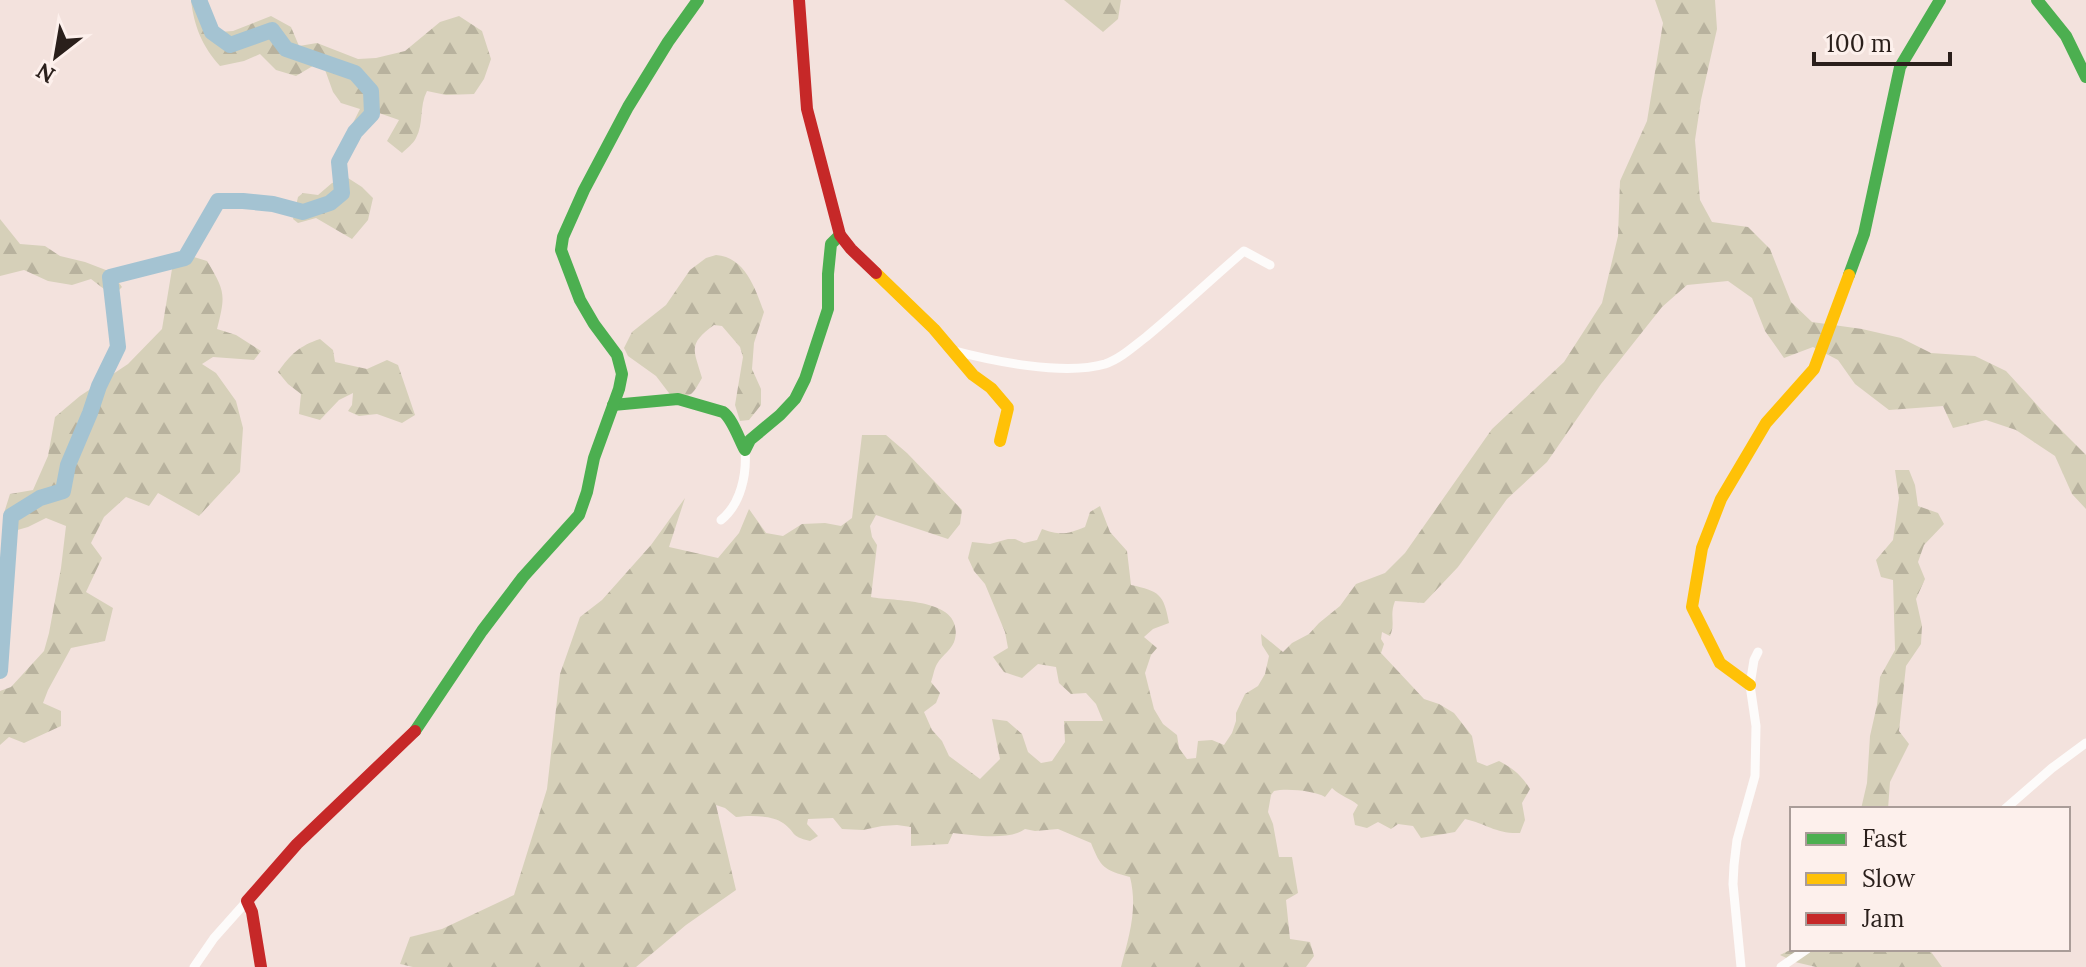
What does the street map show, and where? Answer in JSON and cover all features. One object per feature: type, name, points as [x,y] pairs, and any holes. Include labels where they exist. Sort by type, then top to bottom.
[{"type":"street","points":[[194,967],[214,938],[297,844],[418,727],[490,620],[541,556],[579,515],[622,374],[617,355],[580,300],[561,250],[563,237],[625,113],[665,46],[698,0]]},
{"type":"street","points":[[799,0],[807,109],[840,235],[1008,408],[1000,441]]},
{"type":"street","points":[[1750,685],[1720,663],[1692,607],[1702,548],[1721,499],[1766,423],[1814,369],[1864,234],[1900,67],[1940,0]]},
{"type":"street","points":[[2037,0],[2055,20],[2081,62],[2086,77]]},
{"type":"street","points":[[745,450],[750,440],[795,399],[805,379],[828,309],[831,244],[840,235]]},
{"type":"street","points":[[951,350],[1018,364],[1061,367],[1107,364],[1175,313],[1244,251],[1270,265]]},
{"type":"street","points":[[613,405],[678,399],[729,416],[745,450],[746,467],[734,505],[721,520]]},
{"type":"street","points":[[1741,967],[1734,865],[1737,840],[1755,776],[1756,726],[1750,685],[1758,652]]},
{"type":"street","points":[[2007,807],[2086,743]]},
{"type":"street","points":[[247,901],[252,912],[261,967]]},
{"type":"street","points":[[1781,967],[1804,951]]},
{"type":"green space","points":[[191,0],[206,0],[219,32],[233,31],[271,16],[291,27],[299,46],[317,43],[358,59],[405,51],[440,22],[459,16],[482,31],[491,59],[484,79],[474,94],[446,95],[427,91],[418,133],[402,153],[387,141],[399,120],[379,113],[355,144],[347,135],[360,109],[341,103],[333,92],[324,67],[316,64],[296,76],[276,70],[260,54],[220,66],[200,35]]},
{"type":"green space","points":[[1064,0],[1121,0],[1118,19],[1103,32]]},
{"type":"green space","points":[[1655,0],[1715,0],[1717,29],[1695,140],[1700,200],[1712,222],[1748,227],[1770,249],[1791,302],[1812,322],[1901,338],[1931,353],[1975,356],[2006,371],[2086,455],[2086,509],[2072,494],[2055,456],[2016,430],[1986,420],[1953,428],[1943,406],[1889,410],[1855,384],[1838,360],[1813,347],[1784,358],[1765,331],[1752,298],[1728,281],[1687,285],[1662,307],[1601,384],[1547,462],[1507,499],[1458,567],[1424,603],[1395,601],[1390,636],[1382,632],[1384,644],[1381,653],[1424,699],[1454,713],[1472,736],[1477,762],[1487,766],[1499,761],[1509,766],[1527,784],[1530,789],[1522,803],[1525,820],[1520,833],[1498,830],[1465,819],[1455,832],[1421,838],[1413,826],[1398,824],[1391,829],[1378,822],[1367,828],[1355,825],[1353,814],[1358,805],[1332,788],[1325,797],[1301,791],[1274,791],[1268,812],[1279,857],[1292,857],[1298,893],[1286,900],[1290,939],[1310,942],[1314,956],[1306,967],[1121,967],[1133,911],[1130,877],[1104,867],[1091,843],[1058,829],[1025,829],[1000,836],[953,833],[948,844],[911,846],[911,827],[897,825],[863,830],[842,829],[833,818],[808,819],[807,824],[818,836],[810,841],[796,836],[773,818],[736,817],[716,805],[736,890],[686,925],[636,967],[413,967],[400,964],[410,937],[442,929],[514,895],[547,789],[560,674],[580,617],[602,600],[651,545],[685,498],[669,547],[718,558],[739,533],[749,509],[766,533],[783,536],[802,524],[841,526],[852,518],[862,435],[886,435],[962,510],[960,524],[948,539],[876,515],[870,526],[877,545],[871,597],[926,604],[949,615],[955,625],[954,643],[937,664],[931,682],[940,693],[936,703],[924,712],[949,756],[980,779],[1000,759],[992,719],[1007,721],[1022,734],[1028,752],[1041,763],[1052,761],[1065,742],[1064,721],[1103,721],[1096,704],[1086,693],[1071,694],[1059,683],[1056,667],[1038,664],[1022,678],[1004,672],[993,657],[1008,648],[1005,632],[985,584],[968,558],[972,542],[990,544],[1015,539],[1024,543],[1037,540],[1042,529],[1064,533],[1085,527],[1090,512],[1100,506],[1110,532],[1127,551],[1131,585],[1159,595],[1167,613],[1169,623],[1153,629],[1144,637],[1157,648],[1145,673],[1154,709],[1163,724],[1177,735],[1179,748],[1187,759],[1196,758],[1198,741],[1212,740],[1224,745],[1232,733],[1236,713],[1245,694],[1258,686],[1265,674],[1269,656],[1262,645],[1261,634],[1283,652],[1340,606],[1356,584],[1385,573],[1405,553],[1492,429],[1564,362],[1602,303],[1618,236],[1620,181],[1647,121],[1663,23]]},
{"type":"green space","points":[[348,178],[373,198],[368,220],[352,239],[316,218],[298,223],[293,219],[298,197],[303,193],[318,195],[332,183]]},
{"type":"green space","points":[[0,219],[20,244],[45,246],[60,256],[111,272],[122,287],[115,294],[91,279],[72,285],[48,281],[24,270],[0,276]]},
{"type":"green space","points":[[184,254],[207,261],[217,279],[223,300],[217,329],[236,335],[261,351],[254,360],[213,357],[202,364],[216,373],[236,401],[243,428],[240,472],[199,516],[158,493],[149,506],[126,497],[104,517],[91,543],[102,558],[86,592],[113,608],[105,641],[71,648],[48,690],[43,703],[61,711],[61,726],[24,743],[9,737],[0,745],[0,691],[11,687],[44,651],[66,526],[46,518],[14,531],[4,513],[10,494],[33,490],[48,456],[55,417],[128,364],[162,329],[172,269]]},
{"type":"green space","points":[[716,255],[734,261],[748,275],[764,312],[754,343],[752,369],[761,389],[761,405],[749,420],[740,421],[735,405],[743,357],[740,347],[722,326],[714,325],[696,343],[695,354],[702,378],[693,392],[684,397],[672,397],[656,376],[628,356],[624,348],[632,332],[666,305],[690,270]]},
{"type":"green space","points":[[320,339],[333,350],[335,362],[367,369],[387,360],[398,365],[415,415],[402,423],[377,414],[359,416],[348,411],[353,393],[339,400],[320,420],[299,414],[301,394],[278,372],[296,351]]},
{"type":"green space","points":[[1895,470],[1909,470],[1918,506],[1938,513],[1944,524],[1924,545],[1918,562],[1925,579],[1916,599],[1922,626],[1921,644],[1906,666],[1899,731],[1909,744],[1890,782],[1888,807],[1861,807],[1880,677],[1895,650],[1893,580],[1881,577],[1876,560],[1893,540],[1899,498]]},
{"type":"green space","points":[[1790,950],[1930,951],[1942,967],[1816,967],[1780,955]]},
{"type":"waterway","points":[[0,671],[11,516],[40,498],[63,491],[68,465],[118,347],[110,277],[185,258],[218,201],[273,204],[303,212],[330,203],[342,193],[339,162],[355,132],[372,114],[371,91],[355,73],[286,49],[272,30],[230,45],[212,32],[199,0]]},
{"type":"traffic: fast","points":[[415,731],[482,631],[523,577],[579,515],[622,374],[617,355],[580,300],[561,250],[563,237],[628,107],[698,0]]},
{"type":"traffic: fast","points":[[1849,275],[1864,234],[1900,67],[1940,0]]},
{"type":"traffic: fast","points":[[2037,0],[2066,36],[2086,77]]},
{"type":"traffic: fast","points":[[613,405],[678,399],[723,412],[745,450],[750,440],[795,399],[805,379],[828,309],[831,244],[840,235]]},
{"type":"traffic: slow","points":[[876,273],[1008,408],[1000,441]]},
{"type":"traffic: slow","points":[[1750,685],[1720,663],[1692,607],[1702,548],[1721,499],[1766,423],[1814,369],[1849,275]]},
{"type":"traffic: jam","points":[[799,0],[807,109],[840,235],[876,273]]},
{"type":"traffic: jam","points":[[261,967],[252,912],[247,901],[297,844],[415,731]]}]
